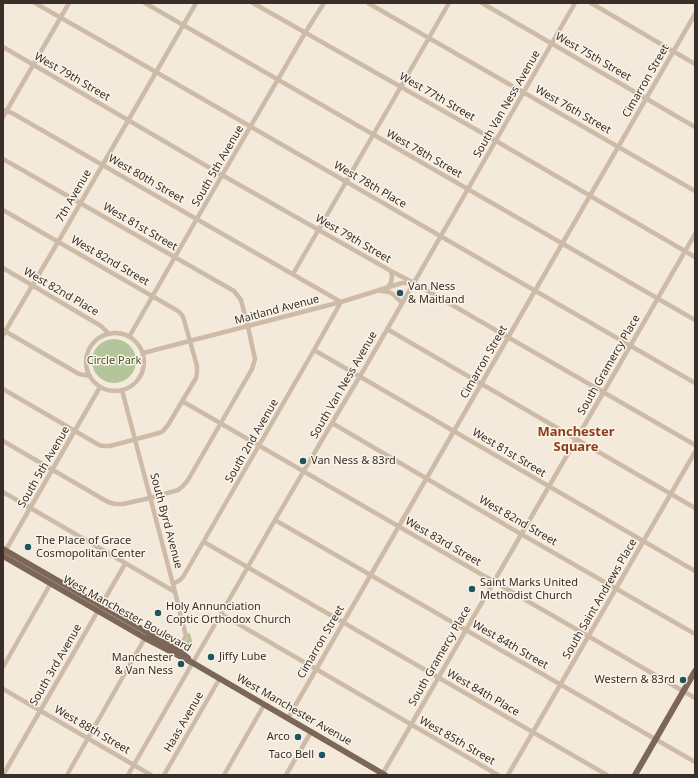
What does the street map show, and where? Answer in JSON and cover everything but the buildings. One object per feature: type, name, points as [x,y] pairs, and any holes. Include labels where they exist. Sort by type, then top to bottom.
[{"type":"main road","name":"West Manchester Boulevard","points":[[4,552],[51,583],[99,608],[145,638],[177,652]]},
{"type":"main road","name":"West Manchester Boulevard","points":[[4,552],[194,662]]},
{"type":"main road","name":"West Manchester Avenue","points":[[194,662],[264,705],[383,774]]},
{"type":"main road","points":[[635,775],[695,671]]},
{"type":"street","name":"West 78th Place","points":[[35,3],[695,383]]},
{"type":"street","points":[[3,117],[5,110],[34,65],[69,3]]},
{"type":"street","name":"West 78th Street","points":[[145,3],[695,320]]},
{"type":"street","name":"7th Avenue","points":[[4,332],[58,242],[196,3]]},
{"type":"street","name":"West 77th Street","points":[[253,3],[496,141],[695,257]]},
{"type":"street","name":"West 76th Street","points":[[368,3],[695,192]]},
{"type":"street","points":[[293,274],[449,3]]},
{"type":"street","name":"West 75th Street","points":[[482,3],[695,127]]},
{"type":"street","name":"South Van Ness Avenue","points":[[128,775],[275,520],[360,377],[575,3]]},
{"type":"street","points":[[591,3],[695,64]]},
{"type":"street","name":"South 5th Avenue","points":[[129,337],[323,4]]},
{"type":"street","name":"Cimarron Street","points":[[288,718],[695,14]]},
{"type":"street","name":"West 79th Street","points":[[3,47],[222,175],[414,283],[695,445]]},
{"type":"street","name":"West 80th Street","points":[[5,110],[102,164],[341,302]]},
{"type":"street","name":"West 81st Street","points":[[3,159],[230,289],[237,294],[241,300],[248,327]]},
{"type":"street","name":"West 82nd Street","points":[[3,210],[153,296],[182,315],[191,341],[197,366],[196,378],[163,431],[135,440]]},
{"type":"street","name":"South Gramercy Place","points":[[383,774],[695,234]]},
{"type":"street","name":"West 82nd Place","points":[[3,268],[101,326],[109,334]]},
{"type":"street","points":[[382,290],[389,286],[391,282],[391,271]]},
{"type":"street","name":"Maitland Avenue","points":[[143,353],[341,302],[402,283],[414,283]]},
{"type":"street","points":[[382,290],[391,293],[402,303]]},
{"type":"street","name":"South 2nd Avenue","points":[[173,584],[183,577],[204,542],[341,302]]},
{"type":"street","points":[[3,441],[108,502],[114,504],[123,504],[178,490],[183,486],[221,423],[255,362],[255,354],[248,327]]},
{"type":"street","points":[[387,329],[695,508]]},
{"type":"street","points":[[4,332],[79,374],[90,376]]},
{"type":"street","points":[[116,333],[129,337],[138,344],[143,353],[144,365],[141,376],[133,385],[122,390],[115,391],[100,387],[94,382],[87,370],[86,356],[88,350],[97,339],[102,336],[116,333]]},
{"type":"street","name":"West 81st Street","points":[[314,350],[695,570]]},
{"type":"street","name":"South 5th Avenue","points":[[4,552],[100,387]]},
{"type":"street","points":[[3,389],[99,445],[110,446],[135,440]]},
{"type":"street","name":"South Byrd Avenue","points":[[122,390],[186,636],[177,652]]},
{"type":"street","name":"West 83rd Street","points":[[182,401],[695,698]]},
{"type":"street","name":"West 82nd Street","points":[[332,423],[695,634]]},
{"type":"street","name":"South Saint Andrews Place","points":[[508,775],[695,452]]},
{"type":"street","points":[[3,492],[175,592]]},
{"type":"street","name":"West 84th Street","points":[[275,520],[695,762]]},
{"type":"street","name":"West 84th Place","points":[[204,542],[607,775]]},
{"type":"street","name":"South 3rd Avenue","points":[[3,775],[125,564]]},
{"type":"street","points":[[3,667],[51,583]]},
{"type":"street","name":"West 85th Street","points":[[221,614],[498,775]]},
{"type":"street","points":[[67,775],[145,638]]},
{"type":"street","name":"Haas Avenue","points":[[164,775],[220,678]]},
{"type":"street","name":"West 88th Street","points":[[3,689],[151,775]]},
{"type":"street","points":[[224,775],[264,705]]},
{"type":"street","points":[[286,775],[311,732]]},
{"type":"green space","name":"Circle Park","points":[[110,339],[118,339],[130,345],[136,357],[136,365],[130,377],[118,383],[110,383],[98,377],[92,365],[92,357],[98,345]]},
{"type":"green space","points":[[190,633],[193,646],[190,647],[188,652],[182,648],[188,638],[187,634]]},
{"type":"place","name":"Van Ness & Maitland","points":[[400,293]]},
{"type":"place","name":"Van Ness & 83rd","points":[[303,461]]},
{"type":"place","name":"The Place of Grace Cosmopolitan Center","points":[[28,547]]},
{"type":"place","name":"Saint Marks United Methodist Church","points":[[472,589]]},
{"type":"place","name":"Holy Annunciation Coptic Orthodox Church","points":[[158,613]]},
{"type":"place","name":"Jiffy Lube","points":[[211,657]]},
{"type":"place","name":"Manchester & Van Ness","points":[[181,664]]},
{"type":"place","name":"Western & 83rd","points":[[683,680]]},
{"type":"place","name":"Arco","points":[[298,737]]},
{"type":"place","name":"Taco Bell","points":[[322,755]]},
{"type":"district","name":"Manchester Square","points":[[576,440]]}]
